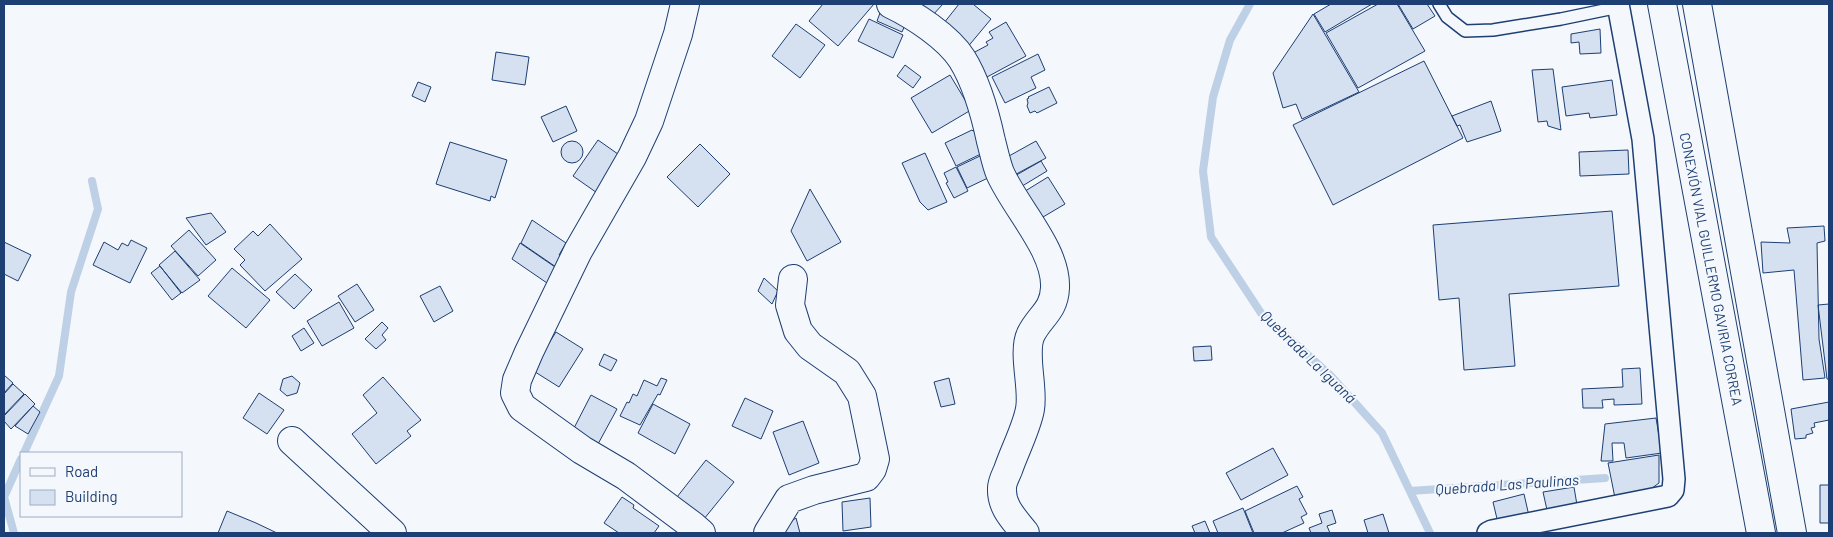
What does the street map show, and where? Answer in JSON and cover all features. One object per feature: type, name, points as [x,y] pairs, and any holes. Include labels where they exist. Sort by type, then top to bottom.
[{"type":"main road","points":[[685,4],[678,34],[649,121],[632,158],[578,250],[529,352],[517,380],[514,393],[522,406],[582,450],[626,476],[700,533]]},
{"type":"main road","points":[[891,4],[939,34],[961,57],[974,81],[993,154],[1001,174],[1015,201],[1050,257],[1055,286],[1054,300],[1050,310],[1031,334],[1028,346],[1030,411],[1002,486],[1002,500],[1008,512],[1025,533]]},
{"type":"main road","name":"CONEXIÓN VIAL GUILLERMO GAVIRIA CORREA","points":[[1662,4],[1761,533]]},
{"type":"main road","points":[[1697,4],[1792,533]]},
{"type":"main road","points":[[768,533],[790,499],[814,490],[866,477],[872,469],[875,459],[862,396],[847,372],[810,346],[798,331],[790,305],[793,279]]},
{"type":"main road","points":[[292,441],[392,533]]},
{"type":"street","points":[[1490,532],[1668,496],[1673,490],[1674,479],[1643,139],[1618,5]]},
{"type":"lane","points":[[1439,4],[1447,17],[1465,31],[1512,27],[1561,19],[1618,5]]},
{"type":"building","points":[[823,4],[874,4],[838,46],[809,21]]},
{"type":"building","points":[[915,4],[943,4],[931,17]]},
{"type":"building","points":[[959,4],[973,4],[991,19],[966,49],[940,28]]},
{"type":"building","points":[[1331,4],[1372,4],[1325,32],[1314,14]]},
{"type":"building","points":[[1378,4],[1397,4],[1425,51],[1358,88],[1326,33]]},
{"type":"building","points":[[1398,4],[1427,4],[1435,16],[1413,29]]},
{"type":"building","points":[[883,5],[909,16],[902,32],[877,21]]},
{"type":"building","points":[[1313,14],[1359,92],[1302,119],[1296,104],[1283,108],[1273,73]]},
{"type":"building","points":[[869,19],[903,35],[893,58],[858,41]]},
{"type":"building","points":[[1006,22],[1026,56],[987,77],[973,53],[988,45],[986,42],[993,38],[989,32]]},
{"type":"building","points":[[796,24],[825,45],[800,78],[772,56]]},
{"type":"building","points":[[1600,29],[1601,53],[1580,54],[1579,42],[1571,43],[1571,34]]},
{"type":"building","points":[[496,52],[529,57],[525,85],[492,80]]},
{"type":"building","points":[[1038,54],[1045,70],[1031,77],[1036,88],[1005,103],[992,77]]},
{"type":"building","points":[[1424,61],[1463,138],[1333,205],[1293,125]]},
{"type":"building","points":[[905,65],[921,77],[913,88],[897,76]]},
{"type":"building","points":[[1553,69],[1561,130],[1548,126],[1547,121],[1538,122],[1532,70]]},
{"type":"building","points":[[950,75],[971,110],[932,133],[911,98]]},
{"type":"building","points":[[1612,80],[1617,115],[1590,118],[1589,113],[1566,116],[1562,87]]},
{"type":"building","points":[[418,82],[431,87],[425,102],[412,96]]},
{"type":"building","points":[[1049,87],[1057,103],[1037,113],[1035,111],[1030,113],[1027,106],[1028,97]]},
{"type":"building","points":[[1491,101],[1501,131],[1467,142],[1460,125],[1457,126],[1452,116]]},
{"type":"building","points":[[566,106],[577,131],[553,142],[541,117]]},
{"type":"building","points":[[972,130],[977,130],[987,151],[956,166],[945,143]]},
{"type":"building","points":[[598,140],[625,159],[600,195],[573,176]]},
{"type":"building","points":[[572,141],[580,144],[583,152],[580,160],[572,163],[564,160],[561,152],[564,144]]},
{"type":"building","points":[[1036,141],[1046,158],[1009,178],[1000,161]]},
{"type":"building","points":[[450,142],[507,160],[495,198],[491,196],[490,201],[436,184]]},
{"type":"building","points":[[700,144],[730,174],[698,207],[667,177]]},
{"type":"building","points":[[1628,150],[1629,174],[1580,176],[1579,152]]},
{"type":"building","points":[[925,153],[947,202],[928,210],[920,202],[902,163]]},
{"type":"building","points":[[980,156],[990,177],[967,188],[957,167]]},
{"type":"building","points":[[1041,161],[1047,171],[1019,188],[1013,177]]},
{"type":"building","points":[[956,167],[968,191],[954,198],[946,183],[948,182],[944,173]]},
{"type":"building","points":[[1048,177],[1065,204],[1038,220],[1022,193]]},
{"type":"building","points":[[810,189],[841,242],[807,261],[791,231]]},
{"type":"building","points":[[1612,211],[1619,286],[1509,294],[1515,366],[1464,370],[1459,298],[1439,300],[1433,225]]},
{"type":"building","points":[[211,213],[226,232],[206,245],[186,218]]},
{"type":"building","points":[[532,220],[566,243],[559,255],[562,257],[556,267],[521,243]]},
{"type":"building","points":[[270,224],[302,259],[265,291],[240,265],[245,260],[234,249],[253,231],[258,236]]},
{"type":"building","points":[[1824,226],[1825,241],[1817,243],[1819,339],[1825,378],[1803,380],[1794,270],[1763,273],[1761,242],[1790,243],[1787,228]]},
{"type":"building","points":[[189,230],[216,260],[198,276],[171,246]]},
{"type":"building","points":[[131,240],[147,248],[130,283],[93,265],[104,242],[118,250],[122,243],[128,246]]},
{"type":"building","points":[[4,242],[31,255],[18,281],[4,274]]},
{"type":"building","points":[[520,243],[555,267],[547,283],[512,259]]},
{"type":"building","points":[[175,251],[200,280],[182,293],[159,265]]},
{"type":"building","points":[[160,266],[181,293],[172,300],[151,273]]},
{"type":"building","points":[[232,268],[270,300],[246,328],[208,296]]},
{"type":"building","points":[[295,274],[312,290],[294,309],[276,292]]},
{"type":"building","points":[[764,278],[778,291],[772,304],[758,291]]},
{"type":"building","points":[[357,284],[374,310],[355,322],[338,296]]},
{"type":"building","points":[[440,286],[453,311],[434,322],[420,296]]},
{"type":"building","points":[[339,302],[354,328],[322,346],[307,321]]},
{"type":"building","points":[[1829,304],[1829,379],[1827,379],[1818,305]]},
{"type":"building","points":[[382,322],[388,328],[382,335],[386,340],[376,349],[365,339]]},
{"type":"building","points":[[304,328],[314,343],[301,351],[292,336]]},
{"type":"building","points":[[556,332],[583,349],[559,387],[532,370]]},
{"type":"building","points":[[1211,346],[1212,360],[1194,361],[1193,347]]},
{"type":"building","points":[[604,354],[617,360],[611,371],[599,365]]},
{"type":"building","points":[[1640,368],[1642,404],[1614,405],[1614,399],[1602,400],[1603,408],[1583,408],[1582,389],[1623,387],[1622,369]]},
{"type":"building","points":[[4,375],[13,383],[4,393]]},
{"type":"building","points":[[292,376],[300,383],[297,393],[287,396],[280,390],[283,379]]},
{"type":"building","points":[[383,377],[421,420],[407,431],[411,436],[376,464],[352,434],[377,413],[363,395]]},
{"type":"building","points":[[661,378],[667,380],[660,395],[658,394],[640,425],[620,416],[633,394],[637,396],[644,380],[657,386]]},
{"type":"building","points":[[949,378],[955,404],[941,407],[934,382]]},
{"type":"building","points":[[13,384],[24,394],[4,415],[4,394]]},
{"type":"building","points":[[259,393],[284,410],[267,434],[243,418]]},
{"type":"building","points":[[25,394],[35,404],[11,429],[4,421],[4,416]]},
{"type":"building","points":[[591,395],[617,409],[598,444],[573,430]]},
{"type":"building","points":[[745,398],[773,411],[761,439],[732,426]]},
{"type":"building","points":[[1829,402],[1829,420],[1814,423],[1815,427],[1811,428],[1813,433],[1806,435],[1806,438],[1795,439],[1791,409]]},
{"type":"building","points":[[653,404],[690,424],[675,454],[638,433]]},
{"type":"building","points":[[33,406],[40,412],[28,434],[15,426]]},
{"type":"building","points":[[1656,418],[1662,453],[1626,458],[1624,443],[1612,443],[1613,461],[1601,461],[1605,424]]},
{"type":"building","points":[[803,421],[819,463],[789,475],[773,432]]},
{"type":"building","points":[[1273,448],[1288,475],[1241,500],[1226,473]]},
{"type":"building","points":[[1659,455],[1659,483],[1648,491],[1615,498],[1608,463]]},
{"type":"building","points":[[706,460],[734,482],[704,519],[677,497]]},
{"type":"building","points":[[1820,485],[1829,485],[1829,523],[1820,523]]},
{"type":"building","points":[[1297,486],[1303,497],[1299,499],[1307,514],[1301,517],[1304,523],[1282,533],[1254,533],[1245,511]]},
{"type":"building","points":[[1574,487],[1577,505],[1547,510],[1543,492]]},
{"type":"building","points":[[1524,494],[1529,516],[1498,523],[1493,502]]},
{"type":"building","points":[[622,497],[634,505],[633,508],[659,526],[654,533],[619,533],[604,523]]},
{"type":"building","points":[[870,498],[871,527],[843,531],[842,502]]},
{"type":"building","points":[[1243,508],[1253,533],[1218,533],[1213,521]]},
{"type":"building","points":[[1332,510],[1336,523],[1327,526],[1330,533],[1311,533],[1309,528],[1322,523],[1319,514]]},
{"type":"building","points":[[227,511],[256,523],[277,533],[218,533]]},
{"type":"building","points":[[1383,514],[1389,533],[1368,533],[1364,520]]},
{"type":"building","points":[[796,518],[800,533],[779,533],[782,527]]},
{"type":"building","points":[[1205,521],[1210,533],[1195,533],[1192,526]]},
{"type":"waterway","name":"Quebrada La Iguaná","points":[[1250,4],[1230,40],[1213,97],[1203,171],[1211,237],[1261,313],[1330,375],[1382,433],[1430,533]]},
{"type":"waterway","points":[[24,452],[59,376],[71,292],[98,209],[92,181]]},
{"type":"waterway","points":[[14,533],[4,497],[20,461]]},
{"type":"waterway","name":"Quebrada Las Paulinas","points":[[1410,491],[1605,478]]}]
